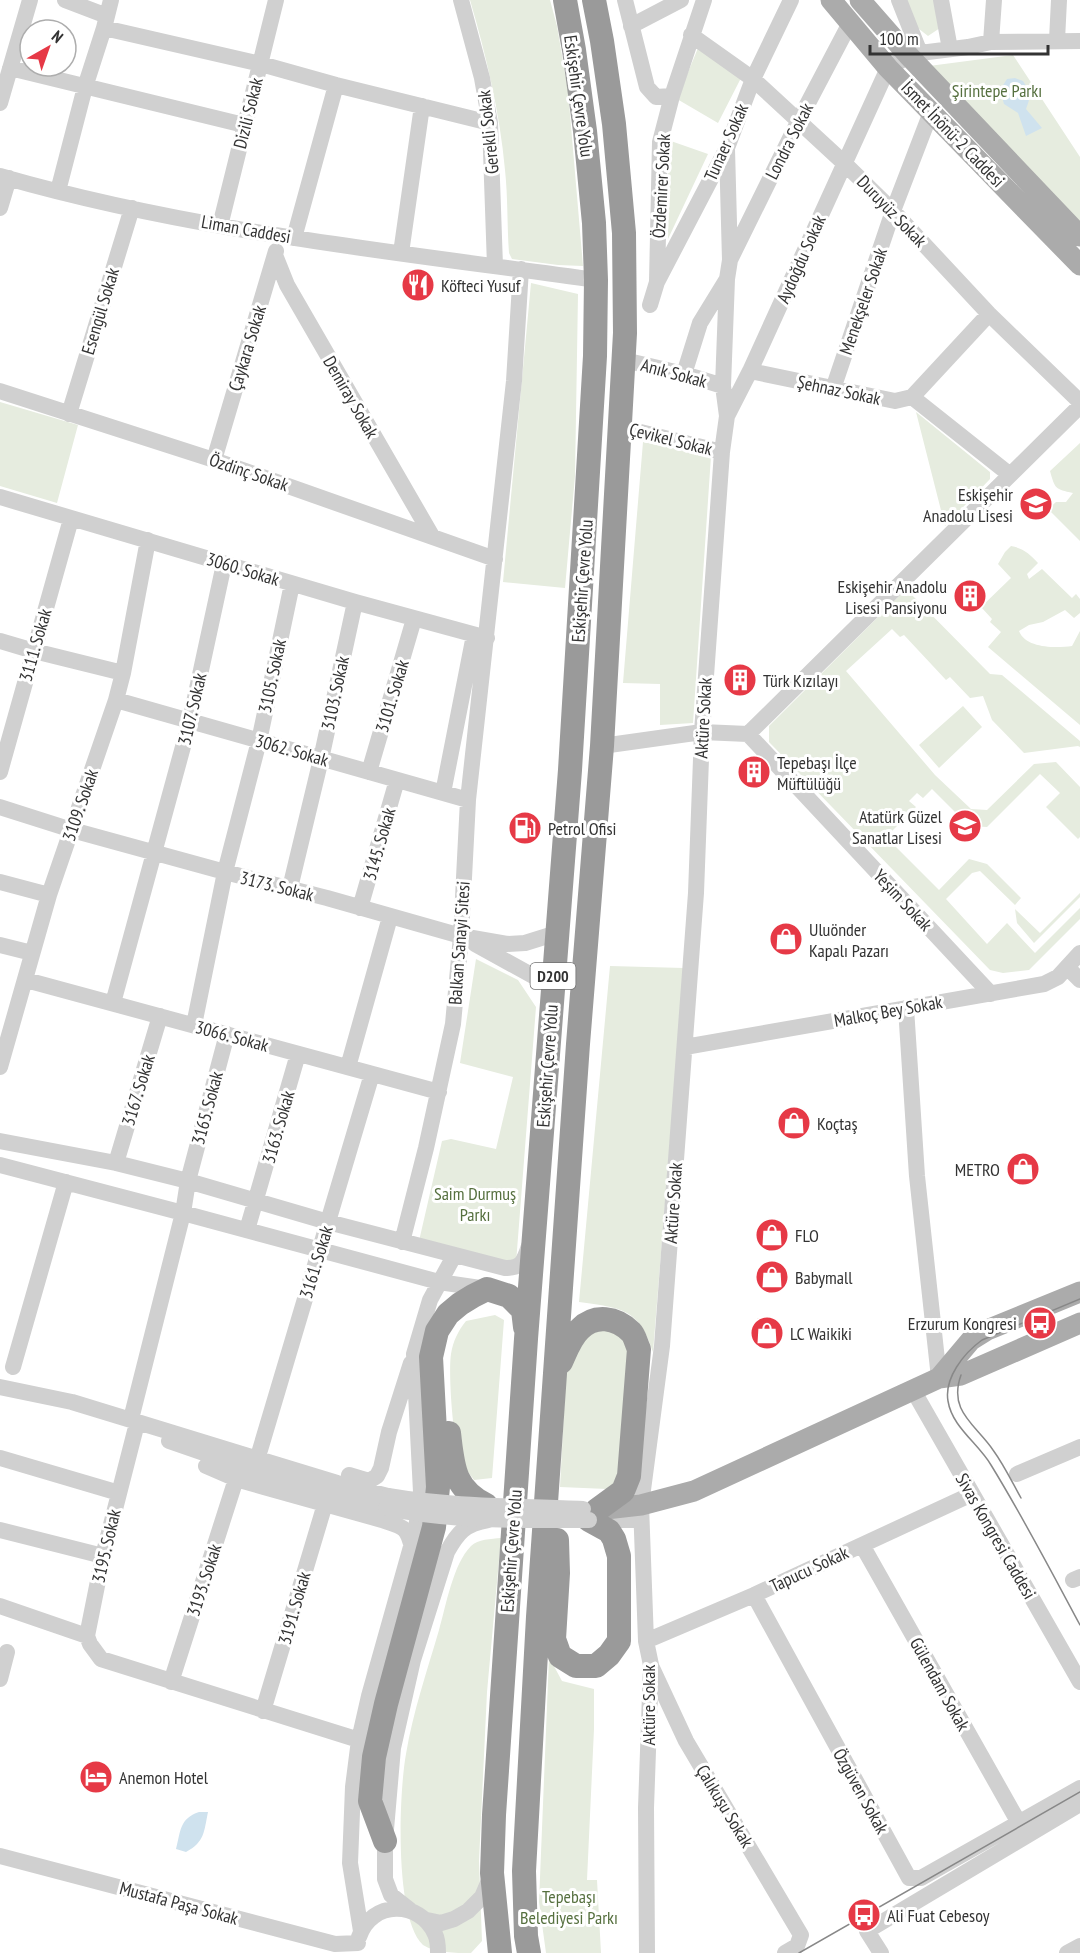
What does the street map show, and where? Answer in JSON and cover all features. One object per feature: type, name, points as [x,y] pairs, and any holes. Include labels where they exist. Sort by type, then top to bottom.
[{"type":"highway","name":"Eskişehir Çevre Yolu","points":[[500,1953],[492,1873],[494,1815],[526,1339],[582,583],[595,356],[594,223],[585,131],[565,0]]},
{"type":"highway","name":"Eskişehir Çevre Yolu","points":[[529,1953],[526,1936],[524,1871],[538,1617],[578,1044],[602,746],[624,360],[624,232],[614,124],[594,0]]},
{"type":"highway","points":[[385,1841],[370,1801],[375,1757],[386,1704],[434,1527],[438,1487],[431,1357],[437,1331],[448,1314],[487,1289],[509,1296],[523,1310],[526,1339]]},
{"type":"highway","points":[[488,1512],[471,1497],[457,1477],[452,1461],[444,1363],[447,1345],[452,1331],[463,1318],[473,1310],[492,1306],[502,1307],[512,1313],[526,1339]]},
{"type":"highway","points":[[547,1485],[557,1541],[558,1573],[554,1640],[560,1656],[576,1666],[596,1665],[609,1655],[619,1641],[619,1556],[609,1531],[590,1513],[623,1491],[629,1476],[639,1349],[632,1333],[617,1322],[602,1318],[588,1322],[578,1330],[556,1372]]},
{"type":"main road","name":"İsmet İnönü-2 Caddesi","points":[[831,0],[888,68],[1080,265]]},
{"type":"main road","name":"İsmet İnönü-2 Caddesi","points":[[860,0],[914,54],[1080,236]]},
{"type":"main road","points":[[939,1378],[970,1340],[987,1330],[1080,1292]]},
{"type":"main road","points":[[590,1513],[640,1512],[694,1491],[939,1378],[961,1375],[1080,1323]]},
{"type":"street","points":[[0,103],[8,60],[30,0]]},
{"type":"street","points":[[65,0],[261,64],[490,123]]},
{"type":"street","name":"Dizili Sokak","points":[[220,226],[276,0]]},
{"type":"street","name":"Gerekli Sokak","points":[[462,0],[482,78],[490,123],[495,266]]},
{"type":"street","points":[[625,0],[647,87],[656,97],[672,96]]},
{"type":"street","points":[[631,26],[681,0]]},
{"type":"street","name":"Özdemirer Sokak","points":[[650,304],[657,282],[660,142],[672,96],[704,0]]},
{"type":"street","name":"Tunaer Sokak","points":[[657,282],[727,148],[753,79],[791,0]]},
{"type":"street","points":[[899,0],[914,54]]},
{"type":"street","points":[[941,0],[950,48]]},
{"type":"street","points":[[991,42],[994,0]]},
{"type":"street","points":[[1057,40],[1059,0]]},
{"type":"street","points":[[58,190],[107,14]]},
{"type":"street","name":"Londra Sokak","points":[[730,260],[850,23]]},
{"type":"street","name":"Duruyüz Sokak","points":[[691,35],[753,79],[844,162],[989,314],[1080,404]]},
{"type":"street","points":[[888,68],[914,54],[991,42],[1080,41]]},
{"type":"street","points":[[8,60],[86,87],[244,125]]},
{"type":"street","name":"Aydoğdu Sokak","points":[[722,452],[727,416],[750,372],[888,68]]},
{"type":"street","name":"Çaykara Sokak","points":[[214,460],[275,255],[288,237],[336,85]]},
{"type":"street","points":[[401,254],[422,106]]},
{"type":"street","name":"Menekşeler Sokak","points":[[832,389],[893,211],[931,112]]},
{"type":"street","name":"Londra Sokak","points":[[684,374],[700,323],[727,279],[730,260],[727,148]]},
{"type":"street","points":[[0,208],[4,177]]},
{"type":"street","name":"Liman Caddesi","points":[[4,177],[132,208],[220,226],[401,254],[596,280]]},
{"type":"street","name":"Esengül Sokak","points":[[69,414],[132,208]]},
{"type":"street","name":"Demiray Sokak","points":[[275,255],[287,285],[432,536]]},
{"type":"street","points":[[443,793],[481,637],[495,559],[514,381],[521,269]]},
{"type":"street","points":[[727,279],[723,386],[727,416]]},
{"type":"street","points":[[989,314],[912,397],[1009,474]]},
{"type":"street","name":"Anık Sokak","points":[[624,360],[723,386]]},
{"type":"street","name":"Şehnaz Sokak","points":[[750,372],[895,401],[912,397]]},
{"type":"street","name":"Özdinç Sokak","points":[[0,391],[214,460],[495,559]]},
{"type":"street","points":[[602,746],[702,732],[748,734],[1080,404]]},
{"type":"street","name":"Çevikel Sokak","points":[[620,427],[722,452]]},
{"type":"street","name":"Aktüre Sokak","points":[[647,1953],[646,1808],[651,1665],[646,1641],[640,1512],[662,1346],[696,894],[702,732],[722,452]]},
{"type":"street","name":"3060. Sokak","points":[[1,502],[148,540],[292,584],[481,637]]},
{"type":"street","name":"3111. Sokak","points":[[0,772],[71,519]]},
{"type":"street","name":"3109. Sokak","points":[[0,1067],[8,1010],[26,980],[49,895],[116,700],[148,540]]},
{"type":"street","name":"3107. Sokak","points":[[112,1003],[190,722],[224,564]]},
{"type":"street","name":"3105. Sokak","points":[[194,1025],[225,872],[259,741],[292,584]]},
{"type":"street","name":"3103. Sokak","points":[[290,888],[355,602]]},
{"type":"street","name":"3101. Sokak","points":[[369,772],[414,619]]},
{"type":"street","name":"Balkan Sanayi Sitesi","points":[[402,1242],[439,1092],[453,1024],[481,637]]},
{"type":"street","points":[[0,641],[123,673]]},
{"type":"street","name":"3062. Sokak","points":[[116,700],[468,801]]},
{"type":"street","name":"Yeşim Sokak","points":[[748,734],[991,994]]},
{"type":"street","name":"3145. Sokak","points":[[360,908],[397,780]]},
{"type":"street","name":"3173. Sokak","points":[[0,807],[72,830],[461,936],[507,944],[525,943],[557,933]]},
{"type":"street","points":[[0,882],[49,895]]},
{"type":"street","points":[[348,1067],[390,917]]},
{"type":"street","points":[[461,936],[553,987]]},
{"type":"street","points":[[0,945],[32,953]]},
{"type":"street","name":"Malkoç Bey Sokak","points":[[685,1047],[1044,984],[1058,977],[1080,953]]},
{"type":"street","points":[[1067,967],[1080,980]]},
{"type":"street","name":"3066. Sokak","points":[[26,980],[439,1092]]},
{"type":"street","points":[[906,1008],[917,1176],[939,1378]]},
{"type":"street","name":"3167. Sokak","points":[[116,1163],[160,1016]]},
{"type":"street","name":"3165. Sokak","points":[[183,1213],[188,1181],[227,1034]]},
{"type":"street","name":"3163. Sokak","points":[[247,1230],[298,1054]]},
{"type":"street","name":"3161. Sokak","points":[[260,1450],[372,1074]]},
{"type":"street","points":[[0,1141],[116,1163],[188,1181],[328,1222],[505,1268],[515,1268],[522,1263],[534,1231]]},
{"type":"street","points":[[0,1165],[439,1282],[487,1289]]},
{"type":"street","points":[[13,1367],[66,1182]]},
{"type":"street","name":"3195. Sokak","points":[[87,1636],[103,1556],[183,1213]]},
{"type":"street","points":[[0,1396],[84,1416],[260,1450],[369,1481],[377,1476],[381,1468],[389,1432],[430,1300],[454,1256]]},
{"type":"street","points":[[359,1942],[349,1848],[353,1787],[359,1740],[369,1696],[416,1529],[421,1492],[414,1353]]},
{"type":"street","points":[[0,1388],[72,1402],[171,1442],[285,1481],[387,1502],[413,1500],[488,1512],[590,1513]]},
{"type":"street","name":"Sivas Kongresi Caddesi","points":[[913,1390],[1080,1682]]},
{"type":"street","points":[[191,1437],[337,1483],[387,1502]]},
{"type":"street","points":[[171,1442],[191,1459],[236,1479],[403,1528],[409,1533],[412,1548]]},
{"type":"street","points":[[1017,1474],[1080,1447]]},
{"type":"street","points":[[0,1458],[119,1493]]},
{"type":"street","name":"3193. Sokak","points":[[171,1682],[236,1479]]},
{"type":"street","name":"Tapucu Sokak","points":[[646,1641],[754,1595],[972,1494]]},
{"type":"street","name":"3191. Sokak","points":[[263,1711],[325,1504]]},
{"type":"street","points":[[488,1512],[478,1522],[465,1527],[447,1552],[413,1660],[393,1748],[385,1841],[385,1879],[391,1895],[410,1910],[427,1920],[441,1923],[468,1911],[482,1897],[492,1873]]},
{"type":"street","points":[[0,1530],[103,1556]]},
{"type":"street","name":"Gülendam Sokak","points":[[862,1545],[1019,1823]]},
{"type":"street","name":"Özgüven Sokak","points":[[754,1595],[909,1878],[921,1878],[1019,1823]]},
{"type":"street","points":[[0,1606],[87,1636],[101,1659],[359,1740]]},
{"type":"street","points":[[0,1678],[7,1652]]},
{"type":"street","name":"Çalıkuşu Sokak","points":[[651,1665],[686,1741],[801,1935],[791,1949]]},
{"type":"street","points":[[1019,1823],[1080,1788]]},
{"type":"street","points":[[881,1953],[867,1931],[1080,1804]]},
{"type":"street","name":"Mustafa Paşa Sokak","points":[[0,1856],[335,1944],[359,1942]]},
{"type":"street","points":[[359,1942],[374,1916],[391,1909],[410,1910]]},
{"type":"street","points":[[427,1920],[437,1936],[438,1953]]},
{"type":"street","points":[[1067,1953],[1080,1946]]},
{"type":"green space","points":[[470,0],[550,0],[557,26],[568,91],[583,266],[512,259],[509,253],[506,180],[500,127],[487,63]]},
{"type":"green space","points":[[904,0],[935,0],[940,28],[928,36],[914,25]]},
{"type":"green space","points":[[698,48],[741,78],[718,123],[677,99]]},
{"type":"green space","name":"Şirintepe Parkı","points":[[1013,55],[1080,157],[1080,225],[929,66]]},
{"type":"green space","points":[[668,140],[708,154],[668,239]]},
{"type":"green space","points":[[531,283],[578,294],[575,476],[565,588],[503,582]]},
{"type":"green space","points":[[0,402],[78,425],[57,503],[0,486]]},
{"type":"green space","points":[[916,412],[990,472],[990,479],[945,526]]},
{"type":"green space","points":[[643,442],[711,456],[693,723],[660,725],[660,684],[623,683]]},
{"type":"green space","points":[[1080,443],[1080,541],[1048,509],[1056,502],[1066,502],[1073,493],[1057,487],[1050,471]]},
{"type":"green space","points":[[1011,546],[1026,552],[1038,563],[1027,574],[1029,579],[1042,569],[1072,598],[1076,594],[1080,599],[1080,613],[1074,618],[1065,610],[1019,631],[1023,637],[1035,644],[1058,647],[1072,646],[1080,631],[1080,725],[988,647],[1001,632],[990,622],[992,619],[981,607],[1011,578],[998,564]]},
{"type":"green space","points":[[906,589],[990,674],[1002,675],[1080,741],[1080,747],[1024,753],[992,720],[983,696],[970,698],[950,677],[946,680],[904,635],[900,637],[892,629],[846,671],[935,775],[971,809],[987,810],[1034,764],[1056,762],[1080,787],[1080,837],[1078,839],[1046,807],[1060,793],[1040,774],[987,827],[969,826],[932,789],[923,798],[917,793],[909,801],[916,807],[886,837],[939,890],[969,859],[987,864],[1021,898],[1015,905],[980,871],[972,873],[946,899],[987,944],[1007,923],[1035,953],[1080,908],[1080,919],[1029,970],[1003,973],[990,970],[769,742],[769,726]]},
{"type":"green space","points":[[963,706],[982,727],[939,768],[919,745]]},
{"type":"green space","points":[[1080,893],[1080,897],[1034,943],[1017,923],[1015,909],[1040,933]]},
{"type":"green space","name":"Saim Durmuş Parkı","points":[[476,959],[518,980],[536,1007],[516,1263],[419,1241],[442,1141],[451,1139],[496,1149],[513,1077],[460,1063]]},
{"type":"green space","points":[[610,966],[684,968],[653,1352],[648,1337],[635,1318],[617,1309],[579,1302]]},
{"type":"green space","points":[[495,1315],[504,1320],[492,1478],[474,1480],[465,1469],[458,1453],[451,1392],[451,1354],[456,1336],[466,1321]]},
{"type":"green space","points":[[590,1324],[631,1338],[621,1482],[607,1489],[560,1487],[567,1354]]},
{"type":"green space","points":[[501,1538],[487,1692],[479,1861],[482,1941],[471,1953],[446,1952],[423,1945],[414,1931],[407,1909],[401,1854],[404,1772],[416,1707],[459,1563],[471,1546],[477,1542]]},
{"type":"green space","name":"Tepebaşı Belediyesi Parkı","points":[[549,1657],[562,1681],[594,1689],[587,1880],[597,1880],[601,1953],[546,1953],[539,1902]]},
{"type":"water","points":[[1015,78],[1023,81],[1028,89],[1029,98],[1026,109],[1042,128],[1026,136],[1018,113],[1004,104],[1000,90],[1007,79]]},
{"type":"water","points":[[199,1812],[208,1812],[200,1840],[186,1852],[176,1849],[184,1822]]},
{"type":"tram line","points":[[1080,1299],[982,1340],[962,1359],[952,1375],[948,1392],[950,1410],[955,1419],[991,1465],[1026,1524],[1080,1625]]},
{"type":"tram line","points":[[961,1375],[958,1387],[961,1408],[997,1456],[1021,1498]]},
{"type":"tram line","points":[[799,1953],[1080,1792]]},
{"type":"place","name":"Köfteci Yusuf","points":[[418,285]]},
{"type":"place","name":"Eskişehir Anadolu Lisesi","points":[[1036,504]]},
{"type":"place","name":"Eskişehir Anadolu Lisesi Pansiyonu","points":[[970,596]]},
{"type":"place","name":"Türk Kızılayı","points":[[740,680]]},
{"type":"place","name":"Tepebaşı İlçe Müftülüğü","points":[[754,772]]},
{"type":"place","name":"Atatürk Güzel Sanatlar Lisesi","points":[[965,826]]},
{"type":"place","name":"Petrol Ofisi","points":[[525,828]]},
{"type":"place","name":"Uluönder Kapalı Pazarı","points":[[786,939]]},
{"type":"place","name":"Koçtaş","points":[[794,1123]]},
{"type":"place","name":"METRO","points":[[1023,1169]]},
{"type":"place","name":"FLO","points":[[772,1235]]},
{"type":"place","name":"Babymall","points":[[772,1277]]},
{"type":"place","name":"Erzurum Kongresi","points":[[1040,1323]]},
{"type":"place","name":"LC Waikiki","points":[[767,1333]]},
{"type":"place","name":"Anemon Hotel","points":[[96,1777]]},
{"type":"place","name":"Ali Fuat Cebesoy","points":[[864,1915]]}]
